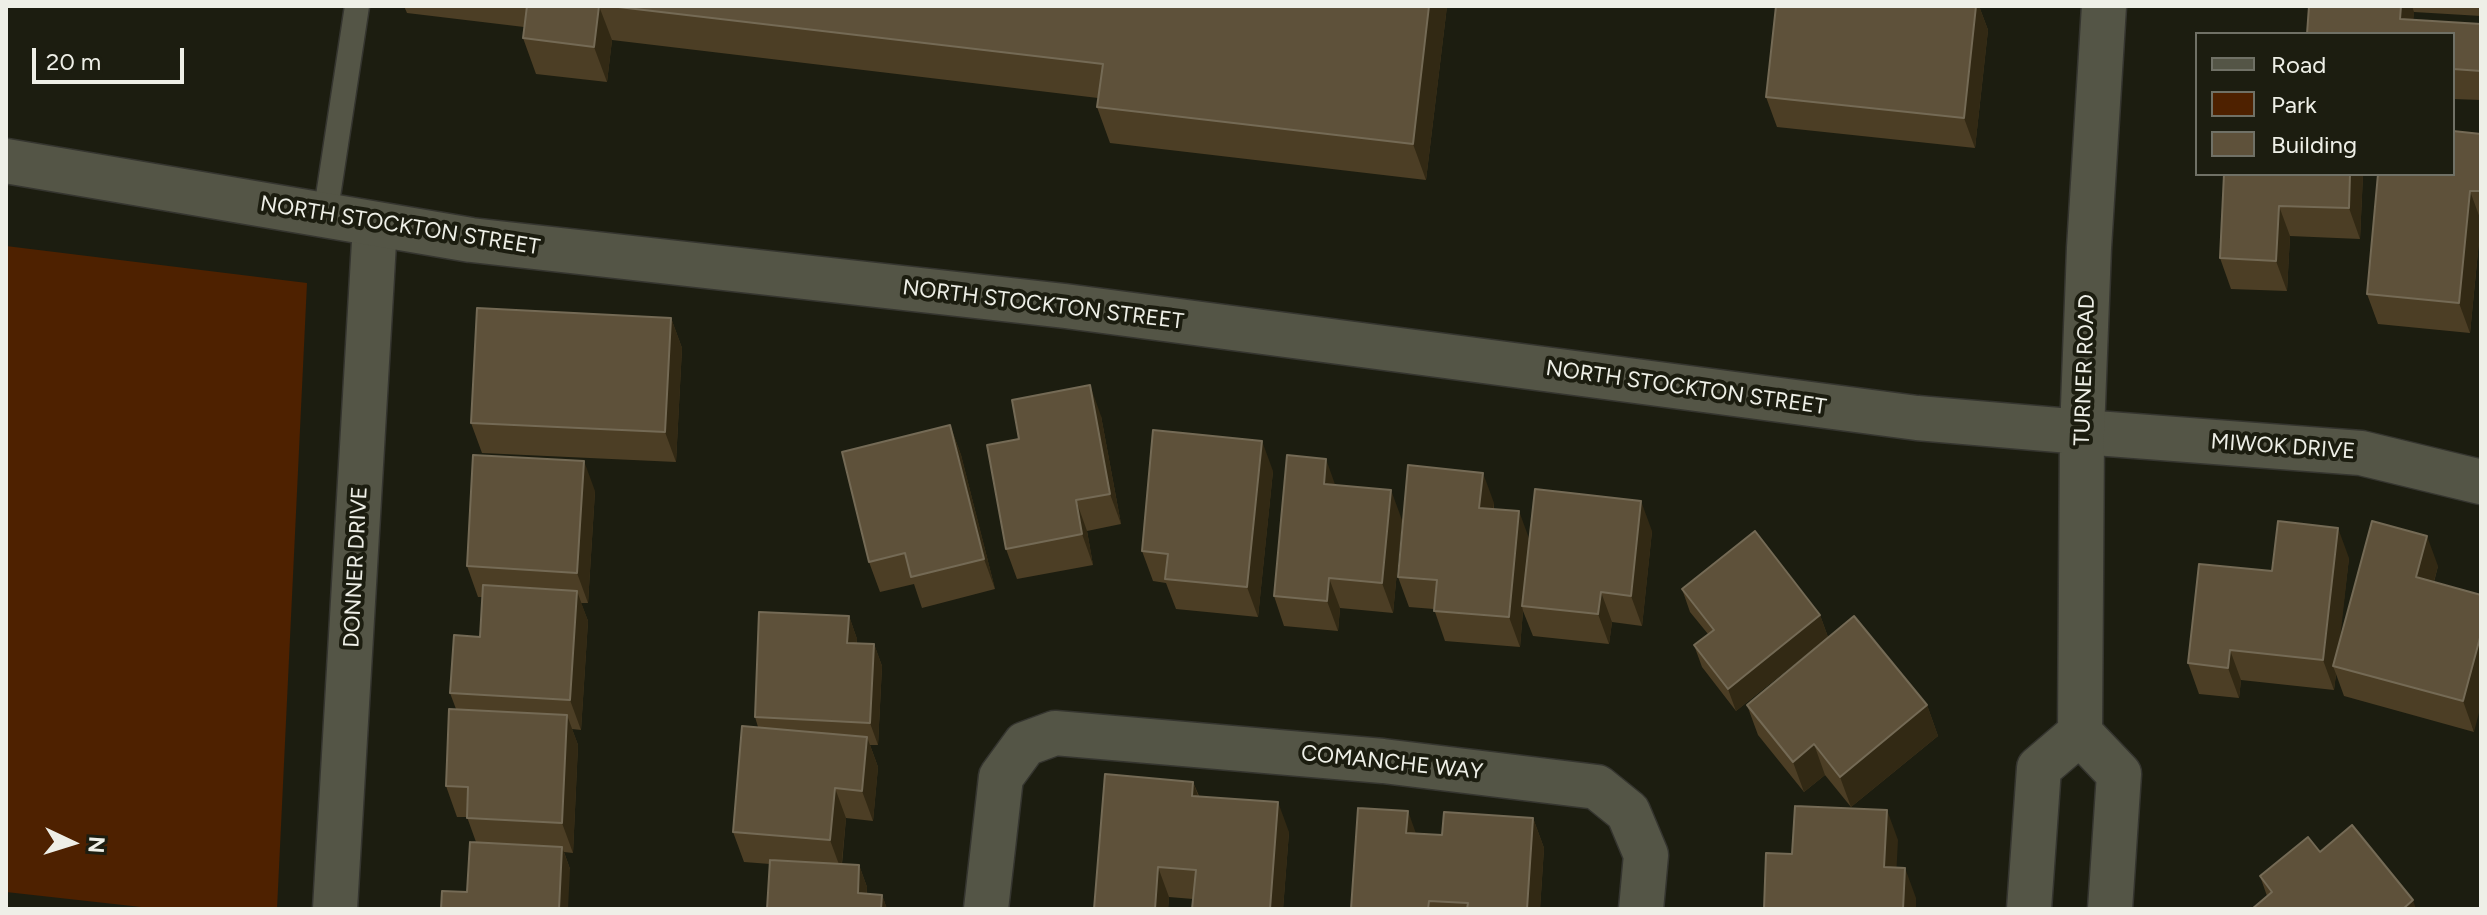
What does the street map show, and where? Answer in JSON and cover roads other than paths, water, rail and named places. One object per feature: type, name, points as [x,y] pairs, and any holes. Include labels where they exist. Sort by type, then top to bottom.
[{"type":"street","name":"TURNER ROAD","points":[[2080,733],[2082,432],[2089,248],[2104,6]]},
{"type":"street","name":"NORTH STOCKTON STREET","points":[[6,161],[471,240],[1065,306],[1917,418],[2082,432]]},
{"type":"street","name":"DONNER DRIVE","points":[[335,909],[375,225]]},
{"type":"street","name":"MIWOK DRIVE","points":[[2082,432],[2361,453],[2481,482]]},
{"type":"street","name":"COMANCHE WAY","points":[[986,909],[1001,777],[1025,744],[1055,733],[1383,761],[1597,787],[1628,812],[1646,855],[1641,909]]},
{"type":"street","points":[[2029,909],[2039,768],[2080,733],[2119,774],[2110,909]]},
{"type":"lane","points":[[325,216],[357,6]]}]
